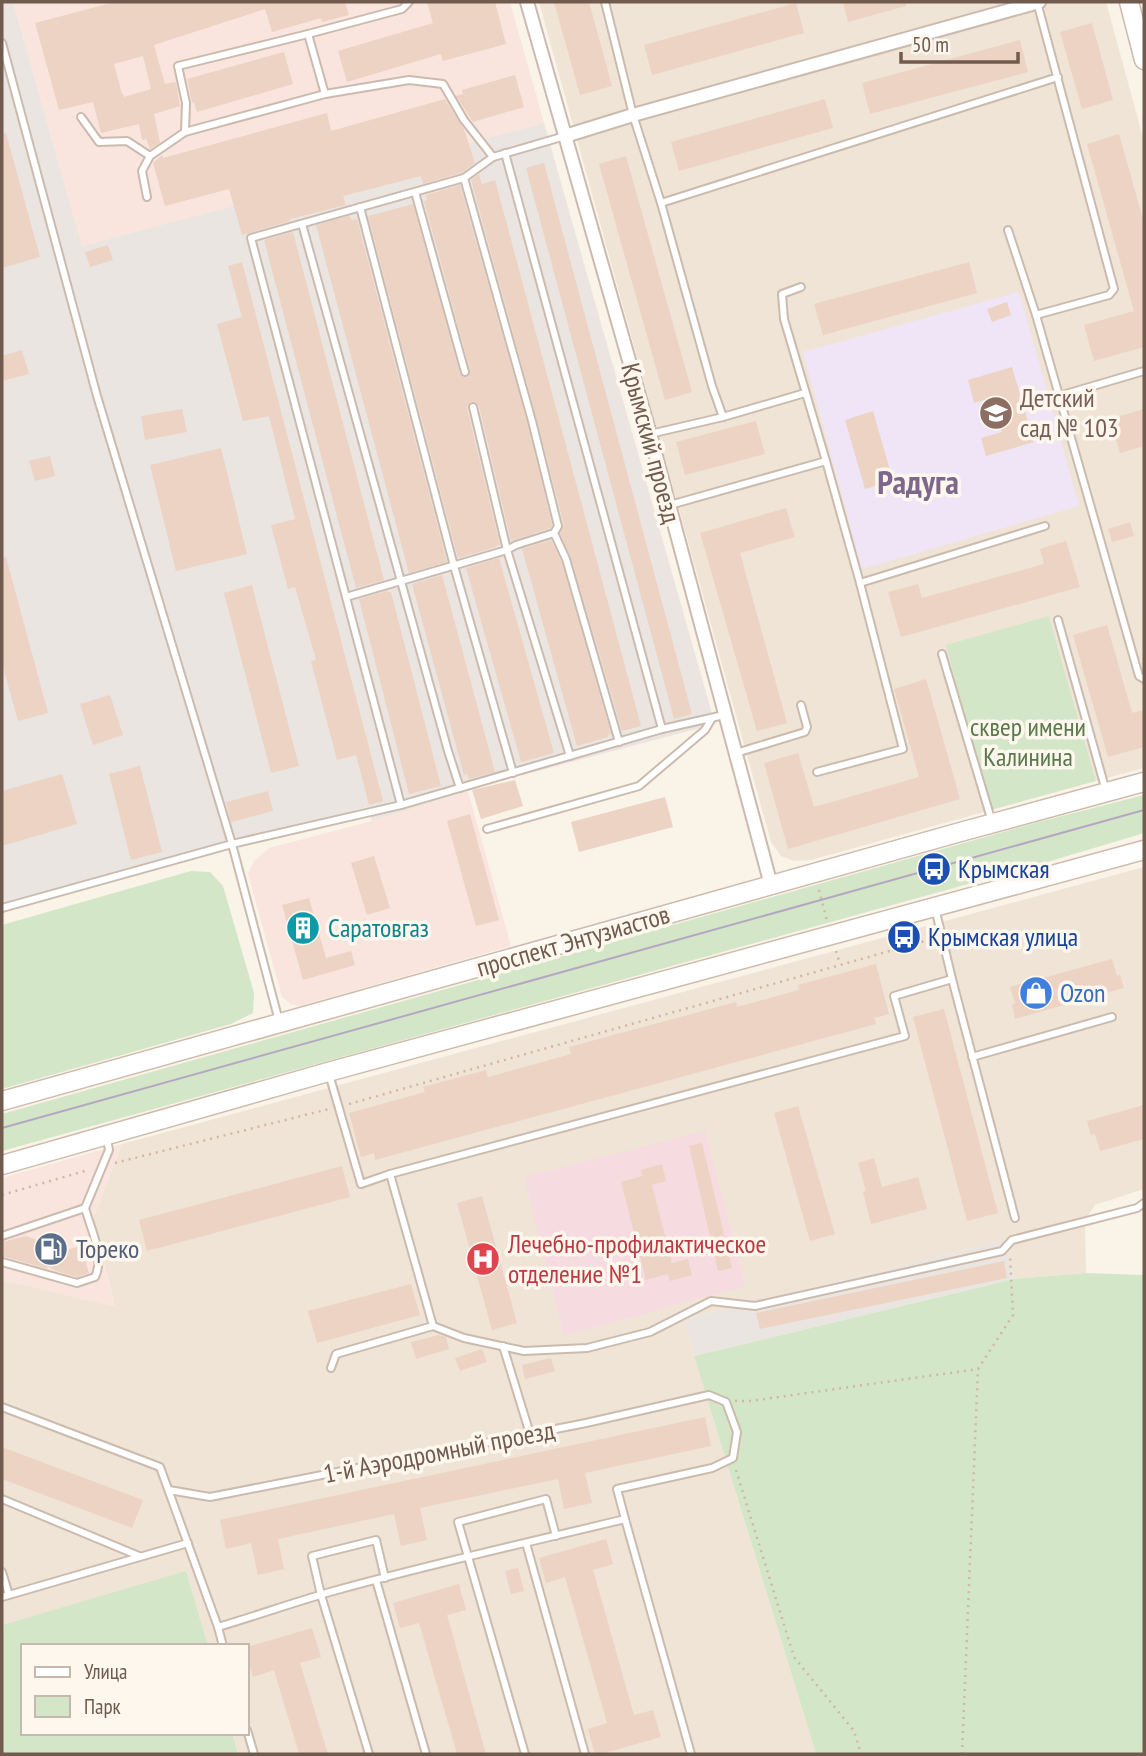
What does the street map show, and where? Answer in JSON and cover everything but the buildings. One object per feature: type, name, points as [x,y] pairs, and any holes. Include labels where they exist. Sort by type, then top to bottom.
[{"type":"main road","points":[[1129,2],[1144,61]]},
{"type":"main road","name":"проспект Энтузиастов","points":[[2,1101],[1144,782]]},
{"type":"main road","points":[[2,1165],[328,1072],[1144,850]]},
{"type":"street","name":"Крымский проезд","points":[[527,2],[650,434],[718,717],[734,753],[771,886]]},
{"type":"street","points":[[565,136],[1023,4],[1038,2]]},
{"type":"lane","points":[[185,132],[186,103],[178,66],[402,9],[408,2]]},
{"type":"lane","points":[[605,2],[633,115],[723,417]]},
{"type":"lane","points":[[1036,315],[1109,295],[1114,289],[1038,2]]},
{"type":"lane","points":[[308,34],[325,94]]},
{"type":"lane","points":[[2,43],[97,396],[232,844],[280,1024]]},
{"type":"lane","points":[[661,203],[1058,77]]},
{"type":"lane","points":[[147,197],[142,172],[150,156],[185,132],[325,94],[409,80],[443,84],[464,120],[493,157]]},
{"type":"lane","points":[[81,117],[99,142],[127,141],[150,156]]},
{"type":"lane","points":[[401,805],[251,239],[464,178],[493,157],[565,136]]},
{"type":"lane","points":[[505,153],[662,729]]},
{"type":"lane","points":[[346,597],[508,550],[554,533],[558,526],[464,178]]},
{"type":"lane","points":[[415,192],[465,372]]},
{"type":"lane","points":[[360,207],[454,566],[513,773]]},
{"type":"lane","points":[[302,224],[460,788]]},
{"type":"lane","points":[[1008,230],[1036,315],[1139,676],[1144,678]]},
{"type":"lane","points":[[801,287],[782,294],[784,318],[860,583],[903,750],[817,772]]},
{"type":"lane","points":[[1059,396],[1144,371]]},
{"type":"lane","points":[[650,434],[723,417],[805,393]]},
{"type":"lane","points":[[473,407],[508,550],[570,756]]},
{"type":"lane","points":[[668,506],[826,461]]},
{"type":"lane","points":[[860,583],[1045,526]]},
{"type":"lane","points":[[554,533],[566,559],[619,742]]},
{"type":"lane","points":[[1058,620],[1107,793]]},
{"type":"lane","points":[[942,654],[992,824]]},
{"type":"lane","points":[[734,753],[805,732],[807,727],[801,705]]},
{"type":"lane","points":[[2,908],[232,844],[401,805],[662,729],[718,717]]},
{"type":"lane","points":[[487,830],[639,786],[718,717]]},
{"type":"lane","points":[[935,907],[1015,1218]]},
{"type":"lane","points":[[328,1072],[361,1184],[905,1036],[894,996],[952,979]]},
{"type":"lane","points":[[972,1057],[1112,1017]]},
{"type":"lane","points":[[2,1262],[77,1283],[95,1277],[99,1269],[99,1258],[85,1208],[109,1150],[106,1136]]},
{"type":"lane","points":[[390,1174],[433,1326]]},
{"type":"lane","points":[[331,1368],[336,1353],[433,1326],[464,1338],[524,1351],[587,1348],[650,1332],[711,1301],[755,1306],[1002,1251],[1012,1240],[1137,1208],[1144,1203]]},
{"type":"lane","points":[[2,1236],[85,1208]]},
{"type":"lane","points":[[503,1346],[530,1434]]},
{"type":"lane","name":"1-й Аэродромный проезд","points":[[169,1490],[209,1497],[586,1423],[709,1395],[726,1402]]},
{"type":"lane","points":[[691,1754],[617,1489],[712,1468],[733,1458],[737,1432],[726,1402]]},
{"type":"lane","points":[[2,1406],[160,1467],[222,1644]]},
{"type":"lane","points":[[2,1499],[140,1557]]},
{"type":"lane","points":[[525,1754],[458,1522],[546,1499],[556,1536]]},
{"type":"lane","points":[[218,1627],[321,1595],[467,1556],[625,1520]]},
{"type":"lane","points":[[369,1754],[321,1595],[312,1556],[376,1540],[385,1578]]},
{"type":"lane","points":[[2,1572],[5,1596],[188,1543]]},
{"type":"lane","points":[[526,1543],[585,1754]]},
{"type":"lane","points":[[376,1580],[426,1754]]},
{"type":"lane","points":[[248,1733],[254,1754]]},
{"type":"path","points":[[814,873],[831,934]]},
{"type":"path","points":[[2,1195],[103,1166],[338,1107],[942,936]]},
{"type":"path","points":[[962,1754],[978,1369],[1013,1315],[1010,1242]]},
{"type":"path","points":[[726,1402],[750,1401],[978,1369]]},
{"type":"path","points":[[733,1458],[794,1657],[854,1731],[861,1754]]},
{"type":"shaded area","points":[[2,2],[13,2],[82,246],[544,123],[715,724],[511,778],[372,821],[367,807],[2,913]]},
{"type":"shaded area","points":[[13,2],[510,2],[544,123],[82,246]]},
{"type":"shaded area","points":[[539,2],[1106,2],[1144,141],[1144,768],[1096,781],[1049,616],[991,810],[811,860],[794,861],[781,856],[771,842]]},
{"type":"shaded area","points":[[1019,292],[1079,506],[862,569],[803,352]]},
{"type":"shaded area","points":[[468,791],[511,946],[300,1006],[291,1004],[282,997],[248,874],[254,861],[269,848],[372,821]]},
{"type":"shaded area","points":[[1144,867],[1144,1189],[1095,1205],[1085,1220],[1086,1273],[1014,1279],[1005,1240],[685,1319],[816,1754],[238,1754],[233,1735],[248,1735],[248,1644],[207,1644],[186,1572],[2,1625],[2,1280],[115,1306],[93,1218],[122,1144]]},
{"type":"shaded area","points":[[705,1131],[745,1286],[564,1336],[524,1177]]},
{"type":"shaded area","name":"Тореко","points":[[122,1144],[93,1218],[115,1307],[2,1280],[2,1178]]},
{"type":"shaded area","points":[[1005,1240],[1014,1279],[694,1356],[685,1319]]},
{"type":"green space","name":"сквер имени Калинина","points":[[1049,616],[1096,781],[991,810],[946,645]]},
{"type":"green space","points":[[1144,795],[1144,833],[2,1151],[2,1114],[1035,823]]},
{"type":"green space","points":[[191,871],[210,872],[223,886],[254,993],[253,1013],[231,1024],[2,1089],[2,925]]},
{"type":"green space","points":[[1086,1273],[1144,1275],[1144,1754],[816,1754],[694,1356],[1014,1279]]},
{"type":"green space","points":[[186,1571],[207,1644],[21,1644],[21,1735],[233,1735],[238,1754],[2,1754],[2,1625]]},
{"type":"tram line","points":[[2,1128],[1144,810]]},
{"type":"place","name":"Детский сад № 103","points":[[996,413]]},
{"type":"place","name":"Крымская","points":[[934,869]]},
{"type":"place","name":"Саратовгаз","points":[[303,928]]},
{"type":"place","name":"Крымская улица","points":[[904,937]]},
{"type":"place","name":"Ozon","points":[[1036,993]]},
{"type":"place","name":"Тореко","points":[[51,1249]]},
{"type":"place","name":"Лечебно-профилактическое отделение №1","points":[[483,1259]]},
{"type":"district","name":"Радуга","points":[[918,482]]}]
